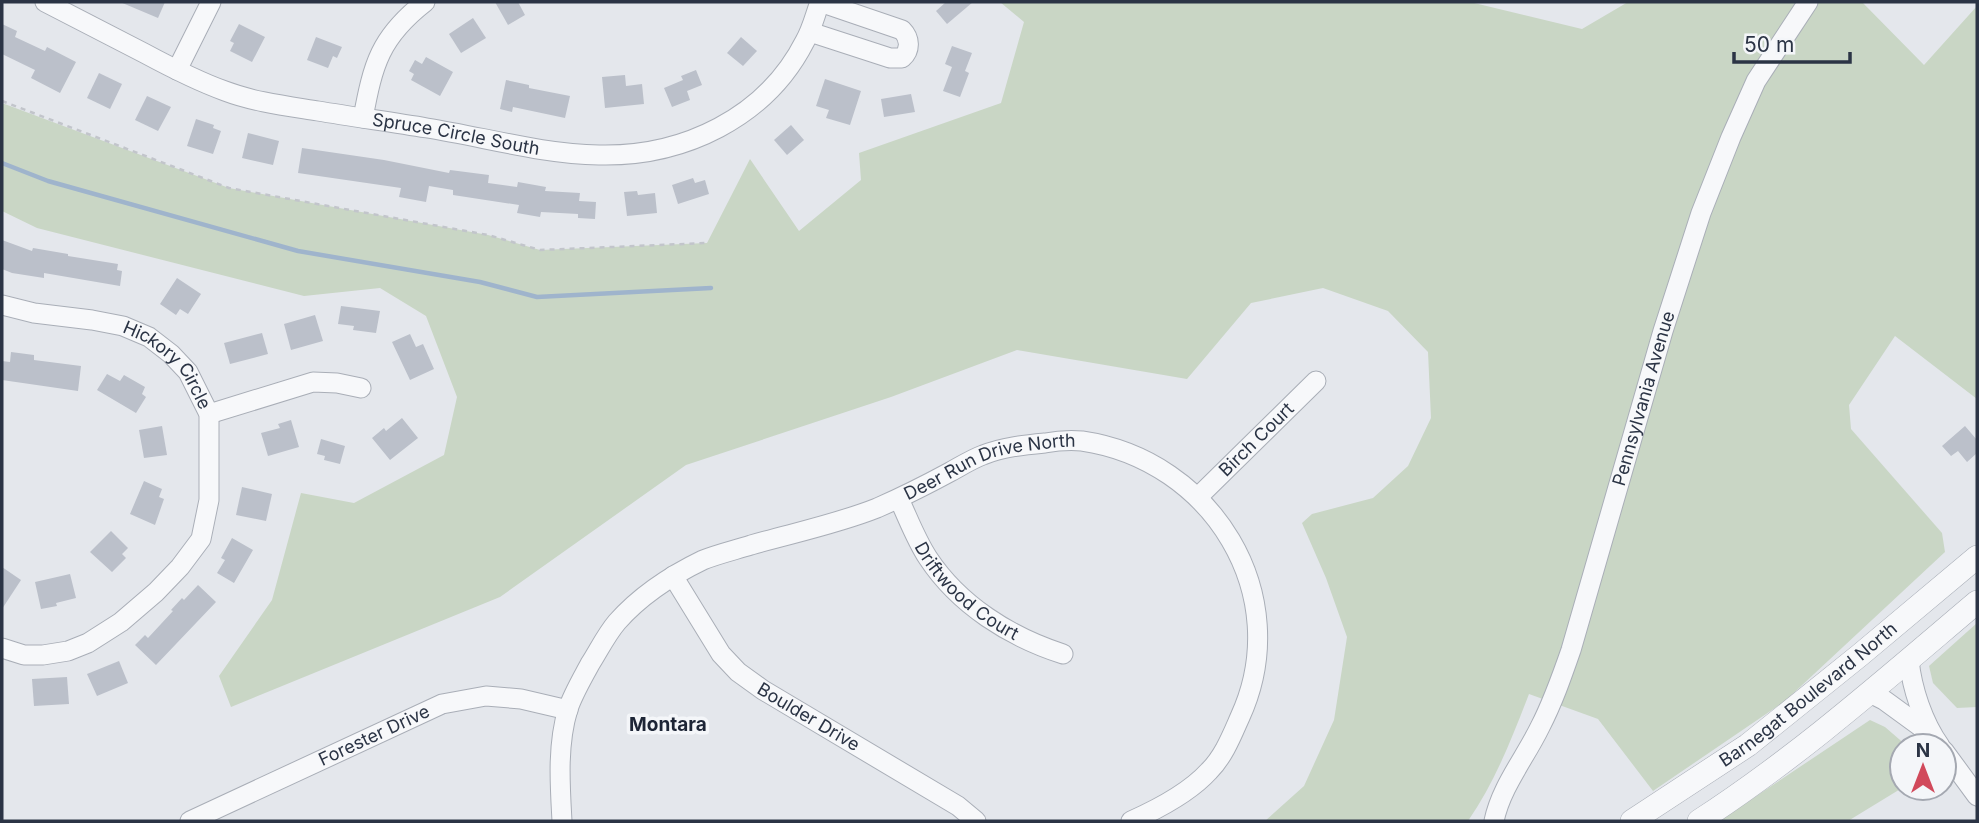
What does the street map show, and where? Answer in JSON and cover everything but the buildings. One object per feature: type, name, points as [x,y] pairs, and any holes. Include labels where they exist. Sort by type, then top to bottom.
[{"type":"street","name":"Spruce Circle South","points":[[45,2],[177,70],[227,92],[252,99],[559,152],[601,155],[650,152],[674,146],[728,125],[767,94],[783,76],[810,32],[820,2]]},
{"type":"street","points":[[177,70],[211,2]]},
{"type":"street","points":[[363,118],[371,75],[383,48],[393,32],[425,2]]},
{"type":"street","points":[[810,32],[890,58],[902,58],[908,50],[909,39],[902,30],[820,2]]},
{"type":"street","name":"Pennsylvania Avenue","points":[[1483,821],[1496,813],[1559,686],[1663,331],[1701,213],[1731,136],[1756,81],[1808,2]]},
{"type":"street","name":"Hickory Circle","points":[[2,305],[34,313],[113,324],[149,337],[188,372],[209,414],[209,500],[201,539],[180,567],[121,622],[88,643],[68,651],[43,655],[24,655],[2,648]]},
{"type":"street","name":"Birch Court","points":[[1198,497],[1316,381]]},
{"type":"street","points":[[209,414],[313,382],[361,388]]},
{"type":"street","name":"Deer Run Drive North","points":[[562,821],[561,748],[568,710],[581,680],[617,623],[637,603],[673,576],[716,556],[857,516],[899,499],[983,455],[1018,446],[1080,441],[1116,449],[1145,461],[1173,477],[1198,497],[1219,521],[1237,550],[1252,588],[1257,616],[1258,650],[1254,680],[1226,748],[1209,771],[1172,800],[1130,821]]},
{"type":"street","name":"Driftwood Court","points":[[899,499],[926,555],[948,586],[975,609],[1018,636],[1063,654]]},
{"type":"street","name":"Barnegat Boulevard North","points":[[1632,821],[1748,745],[1977,557]]},
{"type":"street","name":"Boulder Drive","points":[[673,576],[722,654],[738,672],[958,806],[976,821]]},
{"type":"street","name":"Barnegat Boulevard North","points":[[1699,821],[1749,788],[1870,693],[1977,602]]},
{"type":"street","points":[[1909,660],[1911,678],[1932,732]]},
{"type":"street","points":[[1870,693],[1884,700],[1925,732]]},
{"type":"street","name":"Forester Drive","points":[[190,821],[442,704],[486,696],[521,699],[568,710]]},
{"type":"street","points":[[1958,770],[1977,796]]},
{"type":"path","points":[[2,101],[229,188],[488,235],[540,250],[707,243]]},
{"type":"green space","points":[[1000,2],[1470,2],[1582,29],[1628,2],[1862,2],[1924,65],[1977,6],[1977,399],[1895,336],[1849,405],[1851,429],[1942,533],[1945,552],[1785,701],[1653,791],[1598,719],[1529,694],[1495,775],[1468,821],[1265,821],[1304,786],[1334,720],[1347,637],[1326,578],[1302,523],[1312,514],[1373,498],[1408,466],[1431,418],[1428,352],[1388,311],[1323,288],[1251,303],[1187,379],[1017,350],[891,397],[686,465],[500,597],[231,707],[219,676],[272,600],[301,493],[354,503],[444,455],[457,397],[426,316],[380,288],[304,296],[37,228],[2,211],[2,103],[229,188],[488,235],[540,250],[707,243],[750,159],[799,231],[861,180],[859,153],[1001,103],[1024,22]]},
{"type":"green space","points":[[1977,623],[1977,707],[1957,708],[1933,683],[1929,666]]},
{"type":"green space","points":[[1870,720],[1891,732],[1888,732],[1888,797],[1848,821],[1719,821]]},
{"type":"waterway","points":[[2,163],[48,181],[298,251],[480,282],[537,297],[711,288]]},
{"type":"district","name":"Montara","points":[[668,724]]}]
